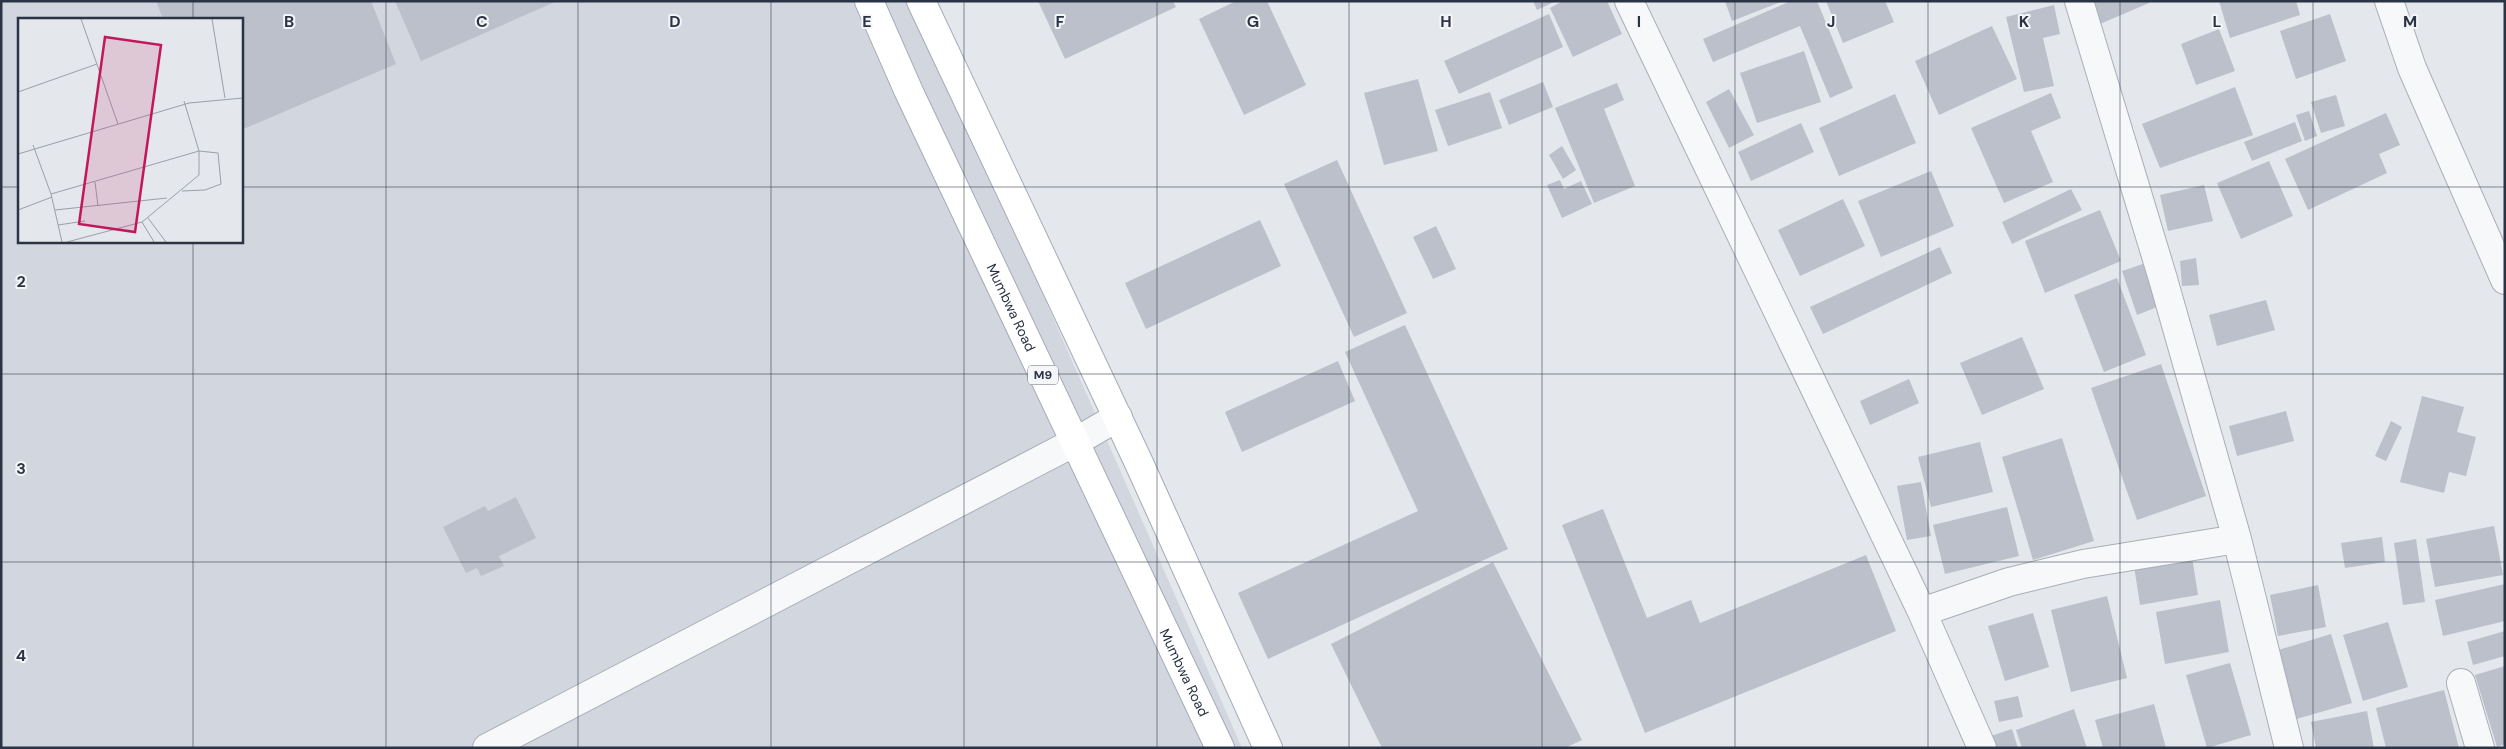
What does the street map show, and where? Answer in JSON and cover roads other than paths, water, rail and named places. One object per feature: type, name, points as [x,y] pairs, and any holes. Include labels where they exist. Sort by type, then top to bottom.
[{"type":"main road","name":"Mumbwa Road","points":[[869,1],[909,92],[1220,748]]},
{"type":"main road","points":[[921,1],[1118,417],[1268,748]]},
{"type":"street","points":[[1629,1],[1922,612],[1982,748]]},
{"type":"street","points":[[2079,1],[2163,279],[2237,539],[2289,748]]},
{"type":"street","points":[[2389,1],[2412,68],[2505,280]]},
{"type":"street","points":[[487,748],[1075,442],[1118,417]]},
{"type":"street","points":[[1922,612],[2008,582],[2083,564],[2237,539]]},
{"type":"street","points":[[2461,683],[2480,748]]}]
